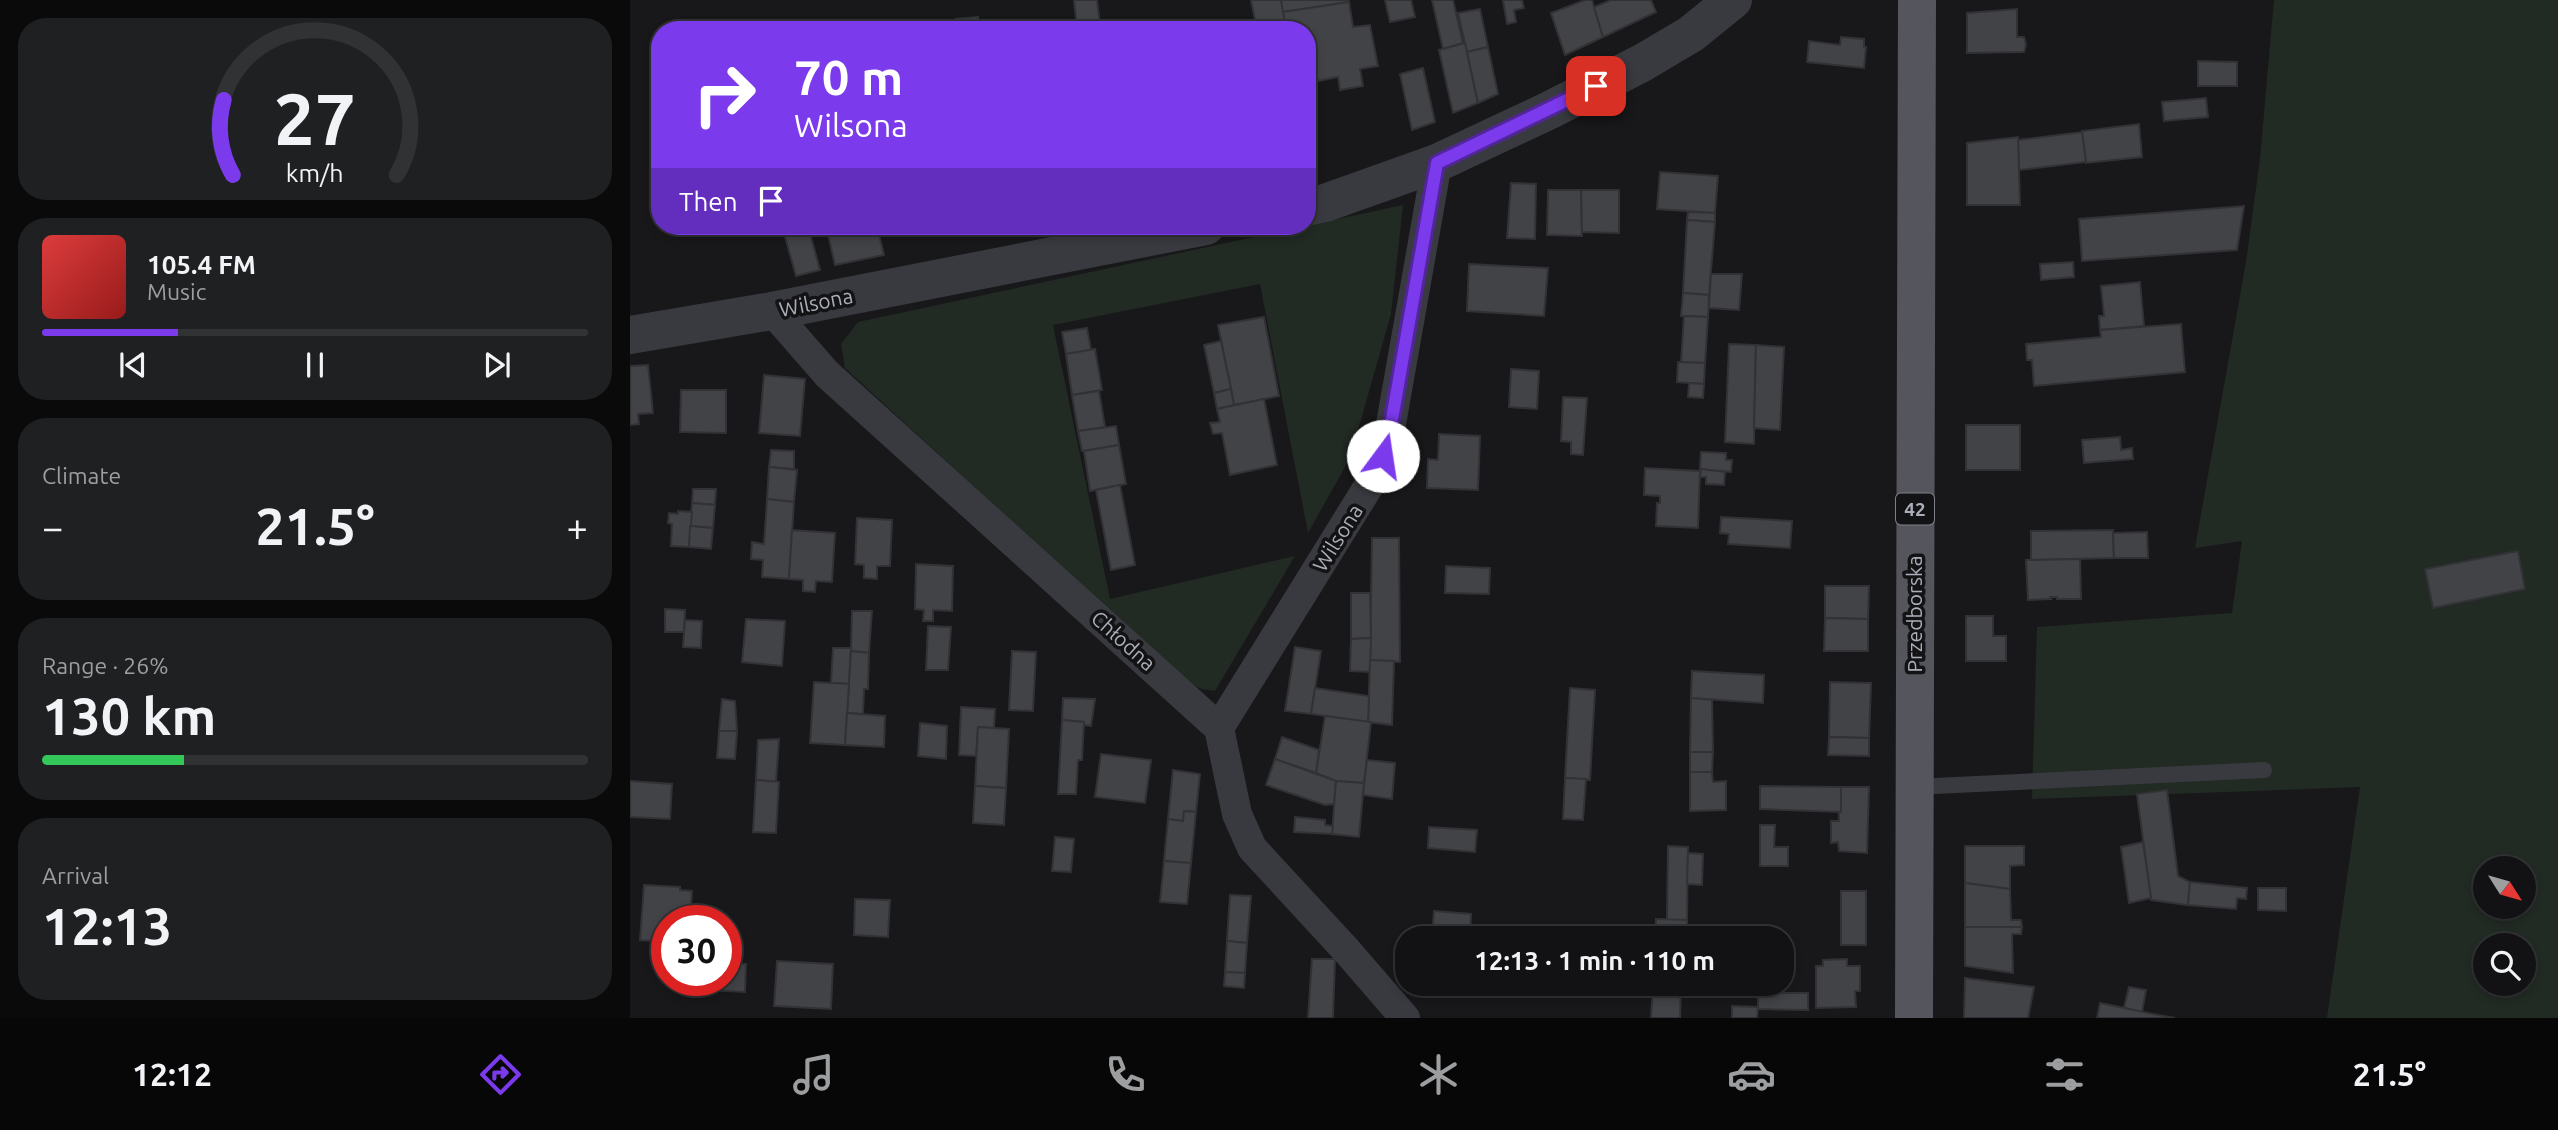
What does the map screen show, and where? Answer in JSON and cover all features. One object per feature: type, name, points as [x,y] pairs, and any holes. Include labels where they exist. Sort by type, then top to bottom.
[{"type":"main road","name":"Przedborska","points":[[1914,1018],[1917,0]]},
{"type":"street","points":[[1316,205],[1437,163],[1642,63],[1691,34],[1733,0]]},
{"type":"street","name":"Wilsona","points":[[1219,728],[1378,471],[1388,442],[1437,163]]},
{"type":"street","name":"Wilsona","points":[[630,335],[772,311],[1160,235]]},
{"type":"street","name":"Chłodna","points":[[772,311],[827,374],[1219,728]]},
{"type":"street","points":[[1219,728],[1237,814],[1252,848],[1405,1018]]},
{"type":"lane","points":[[1914,787],[2264,770]]},
{"type":"shaded area","points":[[2274,0],[2558,0],[2558,1018],[2327,1018],[2360,787],[2032,799],[2037,627],[2232,613],[2242,541],[2195,548],[2246,262],[2260,159]]},
{"type":"shaded area","points":[[1403,205],[1391,314],[1350,458],[1308,533],[1260,284],[1053,325],[1110,599],[1295,556],[1215,691],[1186,682],[845,368],[841,344],[858,322],[1263,235],[1316,235],[1316,224]]},
{"type":"building","points":[[1074,0],[1097,0],[1100,21],[1076,21]]},
{"type":"building","points":[[1251,0],[1281,0],[1285,21],[1255,21]]},
{"type":"building","points":[[1281,0],[1348,0],[1349,2],[1283,12]]},
{"type":"building","points":[[1385,0],[1411,0],[1415,17],[1390,22]]},
{"type":"building","points":[[1432,0],[1453,0],[1463,43],[1443,49]]},
{"type":"building","points":[[1503,0],[1522,0],[1524,8],[1514,10],[1516,22],[1507,24]]},
{"type":"building","points":[[1585,0],[1592,0],[1603,37],[1565,55],[1551,13]]},
{"type":"building","points":[[1611,0],[1651,0],[1656,12],[1603,37],[1594,7]]},
{"type":"building","points":[[1349,2],[1353,27],[1370,25],[1378,66],[1360,69],[1363,86],[1340,90],[1338,77],[1318,81],[1316,21],[1285,21],[1283,12]]},
{"type":"building","points":[[1480,9],[1488,47],[1467,52],[1458,13]]},
{"type":"building","points":[[2017,9],[2017,37],[2024,37],[2024,52],[1967,53],[1967,13]]},
{"type":"building","points":[[978,17],[979,21],[956,21]]},
{"type":"building","points":[[1841,37],[1864,39],[1864,68],[1807,62],[1809,41],[1840,45]]},
{"type":"building","points":[[1465,43],[1478,103],[1453,113],[1439,50]]},
{"type":"building","points":[[1488,47],[1498,94],[1478,103],[1467,52]]},
{"type":"building","points":[[2198,61],[2237,62],[2237,86],[2198,86]]},
{"type":"building","points":[[1423,68],[1435,122],[1412,130],[1400,74]]},
{"type":"building","points":[[2206,98],[2208,117],[2164,121],[2162,102]]},
{"type":"building","points":[[2139,124],[2142,157],[2086,163],[2082,131]]},
{"type":"building","points":[[2082,132],[2086,162],[2019,170],[2018,140]]},
{"type":"building","points":[[2018,137],[2020,205],[1967,205],[1967,143]]},
{"type":"building","points":[[1660,172],[1718,176],[1715,213],[1657,209]]},
{"type":"building","points":[[1511,183],[1536,184],[1535,239],[1507,238]]},
{"type":"building","points":[[1548,190],[1581,190],[1582,236],[1547,235]]},
{"type":"building","points":[[1581,190],[1619,190],[1619,233],[1582,232]]},
{"type":"building","points":[[2244,206],[2237,250],[2082,261],[2079,219]]},
{"type":"building","points":[[1688,212],[1715,213],[1715,222],[1687,220]]},
{"type":"building","points":[[1687,220],[1715,222],[1709,295],[1683,293]]},
{"type":"building","points":[[785,235],[810,235],[820,270],[796,276]]},
{"type":"building","points":[[828,235],[879,235],[884,255],[835,265]]},
{"type":"building","points":[[2073,262],[2074,277],[2041,280],[2040,264]]},
{"type":"building","points":[[1469,264],[1548,268],[1544,316],[1467,311]]},
{"type":"building","points":[[1711,274],[1742,274],[1739,310],[1709,308]]},
{"type":"building","points":[[2140,282],[2144,326],[2100,330],[2099,316],[2104,316],[2101,286]]},
{"type":"building","points":[[1683,293],[1709,295],[1708,317],[1681,316]]},
{"type":"building","points":[[1684,316],[1708,317],[1705,363],[1681,362]]},
{"type":"building","points":[[1264,317],[1279,396],[1234,405],[1218,325]]},
{"type":"building","points":[[2181,324],[2185,372],[2034,386],[2032,360],[2027,360],[2026,344],[2101,337],[2100,330]]},
{"type":"building","points":[[1087,328],[1091,350],[1066,354],[1062,332]]},
{"type":"building","points":[[1221,341],[1231,389],[1214,393],[1204,345]]},
{"type":"building","points":[[1729,344],[1756,345],[1754,444],[1725,442]]},
{"type":"building","points":[[1756,345],[1784,347],[1780,430],[1754,428]]},
{"type":"building","points":[[1095,349],[1102,390],[1072,395],[1066,354]]},
{"type":"building","points":[[1678,362],[1705,363],[1704,384],[1677,382]]},
{"type":"building","points":[[648,365],[653,413],[638,414],[639,424],[630,425],[630,366]]},
{"type":"building","points":[[1511,369],[1539,371],[1537,409],[1509,407]]},
{"type":"building","points":[[764,375],[805,379],[800,436],[759,433]]},
{"type":"building","points":[[1689,383],[1704,384],[1703,398],[1688,397]]},
{"type":"building","points":[[1231,389],[1234,405],[1217,409],[1214,393]]},
{"type":"building","points":[[681,390],[726,390],[726,433],[680,432]]},
{"type":"building","points":[[1099,391],[1105,427],[1078,431],[1072,395]]},
{"type":"building","points":[[1563,397],[1587,398],[1583,455],[1571,454],[1571,442],[1561,441]]},
{"type":"building","points":[[1264,399],[1277,465],[1230,475],[1222,433],[1213,434],[1210,423],[1220,422],[1217,409]]},
{"type":"building","points":[[1966,425],[2020,425],[2020,470],[1966,470]]},
{"type":"building","points":[[1116,426],[1119,445],[1082,451],[1078,431]]},
{"type":"building","points":[[1439,434],[1480,436],[1478,490],[1427,488],[1428,459],[1438,460]]},
{"type":"building","points":[[2120,437],[2121,450],[2132,448],[2133,459],[2084,463],[2082,440]]},
{"type":"building","points":[[1119,445],[1126,484],[1090,491],[1084,451]]},
{"type":"building","points":[[771,450],[794,451],[794,469],[769,467]]},
{"type":"building","points":[[1701,452],[1726,453],[1726,460],[1732,460],[1731,472],[1700,469]]},
{"type":"building","points":[[769,467],[797,470],[794,502],[767,499]]},
{"type":"building","points":[[1645,468],[1700,471],[1698,528],[1656,526],[1660,496],[1644,495]]},
{"type":"building","points":[[1701,469],[1725,472],[1724,485],[1706,484],[1706,477],[1700,477]]},
{"type":"building","points":[[1120,485],[1135,565],[1111,570],[1096,490]]},
{"type":"building","points":[[693,489],[716,489],[715,505],[692,503]]},
{"type":"building","points":[[767,499],[794,502],[789,579],[762,577],[763,560],[751,559],[752,542],[764,544]]},
{"type":"building","points":[[692,503],[715,505],[713,528],[690,526]]},
{"type":"building","points":[[678,511],[692,512],[689,547],[671,546],[672,524],[668,523],[669,513],[678,514]]},
{"type":"building","points":[[1721,517],[1792,521],[1790,548],[1728,544],[1729,534],[1720,533]]},
{"type":"building","points":[[857,518],[892,520],[890,566],[877,566],[877,579],[864,578],[864,565],[855,564]]},
{"type":"building","points":[[690,526],[713,528],[711,549],[689,547]]},
{"type":"building","points":[[792,530],[835,533],[832,582],[816,581],[815,592],[803,591],[803,580],[789,579]]},
{"type":"building","points":[[2113,530],[2114,558],[2031,560],[2031,531]]},
{"type":"building","points":[[2147,532],[2148,558],[2114,558],[2113,533]]},
{"type":"building","points":[[1372,538],[1399,538],[1400,662],[1370,660]]},
{"type":"building","points":[[2518,551],[2525,589],[2433,608],[2425,569]]},
{"type":"building","points":[[2080,559],[2081,599],[2050,597],[2051,599],[2028,600],[2026,560]]},
{"type":"building","points":[[916,564],[953,566],[952,611],[933,610],[933,621],[923,621],[924,610],[915,609]]},
{"type":"building","points":[[1446,566],[1490,568],[1489,594],[1445,593]]},
{"type":"building","points":[[1825,586],[1869,586],[1868,619],[1825,618]]},
{"type":"building","points":[[1351,593],[1370,593],[1371,638],[1351,639]]},
{"type":"building","points":[[665,609],[685,610],[684,632],[665,632]]},
{"type":"building","points":[[852,611],[872,611],[869,653],[851,651]]},
{"type":"building","points":[[1966,616],[1993,616],[1993,636],[2006,636],[2006,661],[1966,661]]},
{"type":"building","points":[[1825,618],[1868,619],[1868,651],[1824,651]]},
{"type":"building","points":[[746,619],[785,621],[782,666],[742,662]]},
{"type":"building","points":[[685,620],[702,621],[701,648],[683,647]]},
{"type":"building","points":[[928,626],[951,627],[948,670],[926,670]]},
{"type":"building","points":[[1371,638],[1370,672],[1350,671],[1351,639]]},
{"type":"building","points":[[1295,647],[1321,651],[1311,714],[1285,711]]},
{"type":"building","points":[[833,648],[851,648],[849,684],[831,683]]},
{"type":"building","points":[[851,651],[869,653],[868,689],[864,689],[863,714],[847,713]]},
{"type":"building","points":[[1012,651],[1036,652],[1033,711],[1009,710]]},
{"type":"building","points":[[1370,660],[1394,661],[1392,725],[1368,722]]},
{"type":"building","points":[[1692,671],[1764,675],[1763,703],[1691,698]]},
{"type":"building","points":[[814,682],[849,684],[845,745],[810,743]]},
{"type":"building","points":[[1830,682],[1871,683],[1869,738],[1829,737]]},
{"type":"building","points":[[1315,688],[1369,696],[1368,722],[1311,714]]},
{"type":"building","points":[[1570,688],[1595,690],[1590,780],[1565,778]]},
{"type":"building","points":[[1063,698],[1095,699],[1091,726],[1084,725],[1084,722],[1062,720]]},
{"type":"building","points":[[1691,698],[1712,700],[1713,752],[1690,752]]},
{"type":"building","points":[[722,699],[735,701],[737,731],[719,731]]},
{"type":"building","points":[[961,707],[995,709],[994,728],[978,727],[976,756],[959,755]]},
{"type":"building","points":[[847,713],[885,716],[884,747],[845,745]]},
{"type":"building","points":[[1325,716],[1371,722],[1364,783],[1336,781],[1316,773]]},
{"type":"building","points":[[1062,720],[1084,722],[1082,760],[1078,760],[1076,794],[1058,794]]},
{"type":"building","points":[[920,723],[947,726],[946,759],[918,756]]},
{"type":"building","points":[[978,727],[1009,729],[1006,788],[975,786]]},
{"type":"building","points":[[719,731],[737,731],[735,759],[717,758]]},
{"type":"building","points":[[1282,737],[1319,750],[1316,773],[1275,759]]},
{"type":"building","points":[[1829,737],[1869,738],[1869,756],[1828,755]]},
{"type":"building","points":[[779,739],[776,782],[756,780],[758,740]]},
{"type":"building","points":[[1690,752],[1713,752],[1712,772],[1690,772]]},
{"type":"building","points":[[1101,754],[1151,760],[1145,803],[1095,797]]},
{"type":"building","points":[[1275,759],[1336,781],[1334,804],[1325,805],[1266,785]]},
{"type":"building","points":[[1367,760],[1395,763],[1392,799],[1363,795]]},
{"type":"building","points":[[1173,770],[1200,774],[1196,812],[1184,811],[1183,821],[1168,819]]},
{"type":"building","points":[[1690,772],[1712,772],[1713,782],[1726,781],[1726,810],[1690,811]]},
{"type":"building","points":[[1565,778],[1586,779],[1583,820],[1563,819]]},
{"type":"building","points":[[756,780],[779,782],[776,833],[753,832]]},
{"type":"building","points":[[630,781],[672,784],[670,819],[630,817]]},
{"type":"building","points":[[1336,781],[1364,783],[1359,837],[1332,834]]},
{"type":"building","points":[[975,786],[1006,788],[1004,825],[973,823]]},
{"type":"building","points":[[1760,786],[1841,787],[1841,812],[1760,809]]},
{"type":"building","points":[[1841,787],[1869,787],[1867,853],[1839,851],[1838,842],[1831,843],[1831,821],[1839,821],[1841,812]]},
{"type":"building","points":[[2167,790],[2178,876],[2190,882],[2188,905],[2151,900],[2137,794]]},
{"type":"building","points":[[1184,811],[1196,812],[1191,863],[1164,861],[1168,819],[1183,821]]},
{"type":"building","points":[[1295,817],[1325,820],[1325,825],[1333,826],[1332,834],[1294,832]]},
{"type":"building","points":[[1760,825],[1775,825],[1774,847],[1788,847],[1788,866],[1760,866]]},
{"type":"building","points":[[1429,827],[1477,830],[1475,852],[1428,848]]},
{"type":"building","points":[[1055,837],[1074,839],[1071,872],[1052,871]]},
{"type":"building","points":[[2143,842],[2151,898],[2129,903],[2121,847]]},
{"type":"building","points":[[1668,846],[1688,847],[1687,920],[1667,920]]},
{"type":"building","points":[[1965,846],[2024,846],[2024,865],[2010,866],[2010,889],[1965,883]]},
{"type":"building","points":[[1688,853],[1703,854],[1702,885],[1687,884]]},
{"type":"building","points":[[1164,861],[1191,863],[1187,904],[1160,902]]},
{"type":"building","points":[[2190,882],[2247,888],[2246,899],[2237,898],[2236,909],[2188,905]]},
{"type":"building","points":[[1965,883],[2010,889],[2011,920],[2021,920],[2022,927],[1965,927]]},
{"type":"building","points":[[644,885],[680,887],[680,890],[692,891],[691,905],[651,905],[651,941],[640,940]]},
{"type":"building","points":[[2258,888],[2286,888],[2286,911],[2258,910]]},
{"type":"building","points":[[1841,891],[1866,891],[1866,945],[1841,945]]},
{"type":"building","points":[[1230,895],[1251,896],[1247,943],[1227,941]]},
{"type":"building","points":[[855,899],[890,900],[888,937],[854,935]]},
{"type":"building","points":[[1434,911],[1471,914],[1470,926],[1433,926]]},
{"type":"building","points":[[1656,919],[1687,920],[1687,926],[1656,926]]},
{"type":"building","points":[[1965,927],[2022,927],[2021,934],[2012,934],[2013,973],[1965,966]]},
{"type":"building","points":[[1227,941],[1247,943],[1245,973],[1225,972]]},
{"type":"building","points":[[1312,959],[1335,959],[1333,1018],[1308,1018]]},
{"type":"building","points":[[1847,959],[1847,966],[1860,966],[1860,991],[1855,991],[1856,1007],[1816,1008],[1816,966],[1823,966],[1823,960]]},
{"type":"building","points":[[777,961],[833,964],[831,1009],[774,1006]]},
{"type":"building","points":[[742,964],[746,964],[745,992],[742,992]]},
{"type":"building","points":[[1225,972],[1245,973],[1244,988],[1224,986]]},
{"type":"building","points":[[1965,978],[2034,987],[2028,1018],[1964,1018]]},
{"type":"building","points":[[2129,987],[2146,990],[2142,1012],[2124,1008]]},
{"type":"building","points":[[1794,993],[1808,993],[1808,1010],[1758,1009],[1758,996],[1794,996]]},
{"type":"building","points":[[1652,996],[1681,996],[1680,1018],[1651,1018]]},
{"type":"building","points":[[2100,1003],[2153,1014],[2175,1018],[2097,1018]]},
{"type":"building","points":[[1732,1006],[1758,1007],[1757,1018],[1732,1018]]},
{"type":"route","points":[[1383,456],[1388,442],[1437,163],[1596,86]]}]
